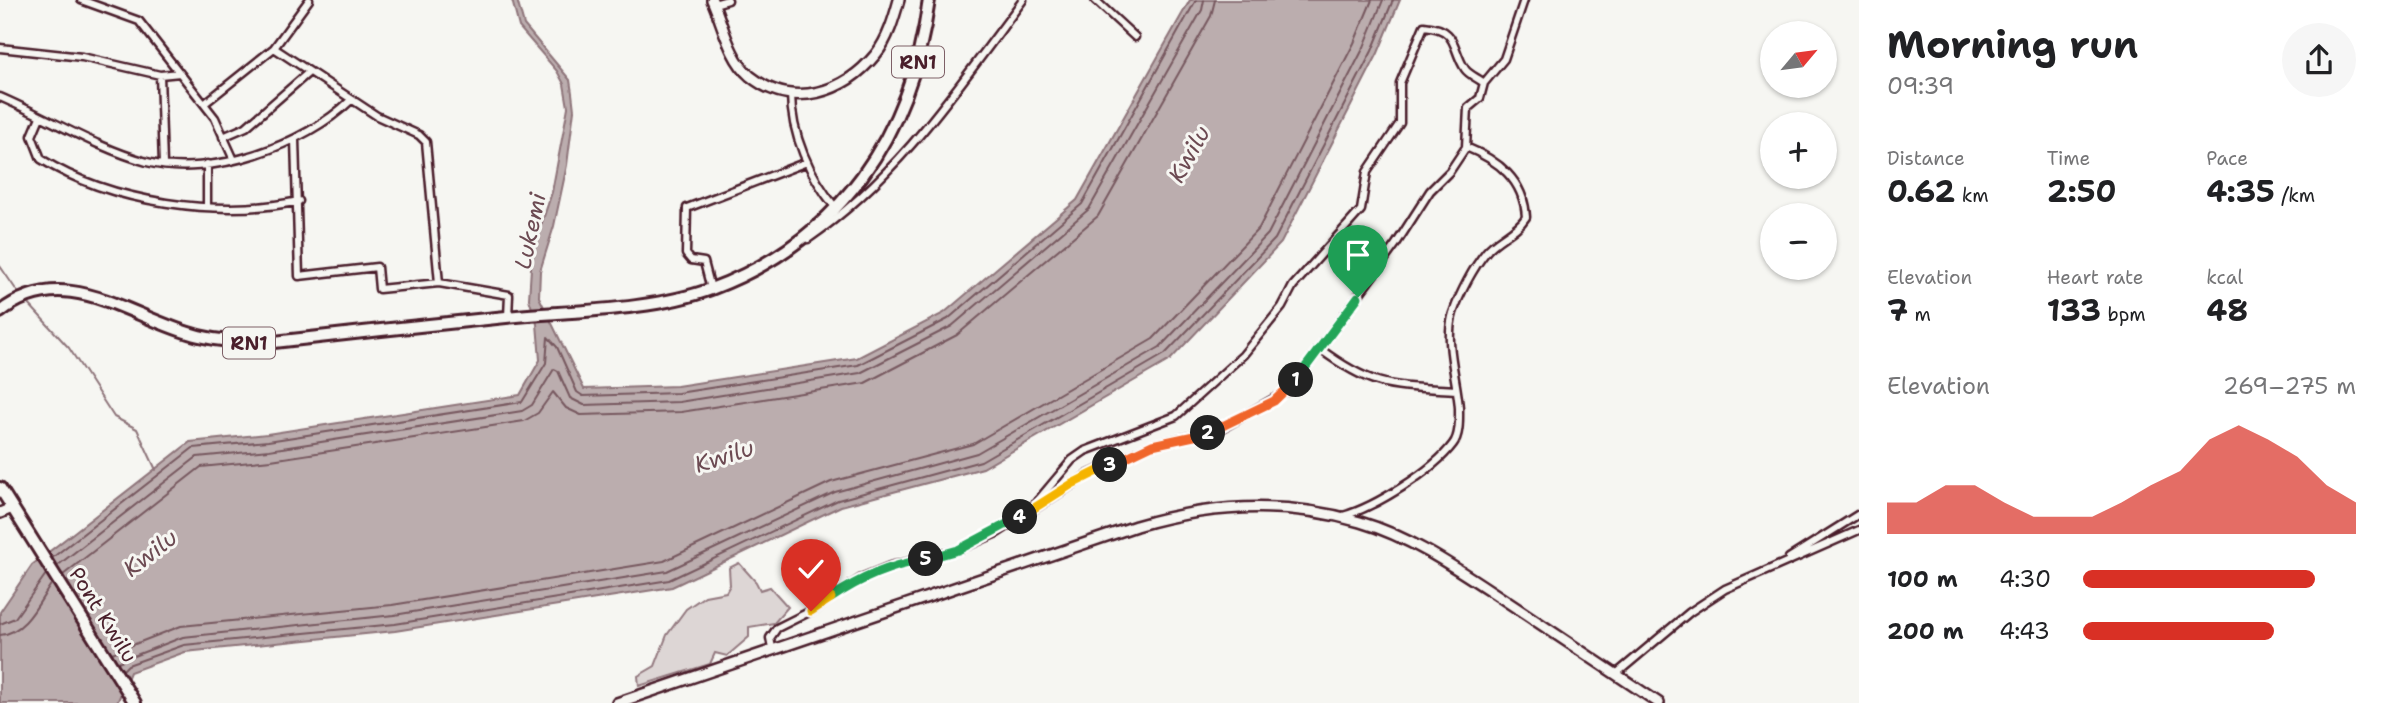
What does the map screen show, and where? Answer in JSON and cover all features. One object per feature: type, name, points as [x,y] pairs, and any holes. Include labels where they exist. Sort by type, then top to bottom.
[{"type":"highway","name":"RN1","points":[[0,312],[17,299],[35,294],[59,290],[82,292],[197,335],[236,343],[589,310],[662,301],[712,289],[775,257],[835,207],[864,174],[897,121],[918,63],[929,0]]},
{"type":"highway","name":"Pont Kwilu","points":[[0,488],[135,703]]},
{"type":"main road","points":[[713,2],[734,56],[749,75],[768,87],[791,94],[815,95],[848,82],[878,52],[892,24],[899,0]]},
{"type":"main road","points":[[617,703],[772,648],[1168,516],[1256,506],[1306,510],[1362,522],[1424,549],[1659,703]]},
{"type":"main road","points":[[0,513],[12,508]]},
{"type":"street","points":[[81,0],[105,4],[139,21],[204,104],[234,160]]},
{"type":"street","points":[[204,104],[274,48],[309,0]]},
{"type":"street","points":[[713,2],[728,0]]},
{"type":"street","points":[[775,257],[831,223],[890,170],[1023,0]]},
{"type":"street","points":[[1095,0],[1135,37]]},
{"type":"street","points":[[772,648],[770,638],[777,628],[811,611],[863,577],[890,566],[958,550],[996,533],[1072,484],[1135,452],[1166,440],[1221,429],[1289,390],[1430,191],[1450,171],[1466,147],[1466,112],[1480,98],[1484,83],[1509,50],[1524,0]]},
{"type":"street","points":[[1028,513],[1072,460],[1085,451],[1176,416],[1243,355],[1259,336],[1282,307],[1293,286],[1360,210],[1367,172],[1400,123],[1400,83],[1424,26],[1449,36],[1455,42],[1464,68],[1484,83]]},
{"type":"street","points":[[0,48],[82,57],[160,75],[180,73]]},
{"type":"street","points":[[274,48],[351,100],[419,135],[426,142],[439,283]]},
{"type":"street","points":[[223,137],[246,127],[308,73]]},
{"type":"street","points":[[160,75],[163,164]]},
{"type":"street","points":[[791,94],[793,118],[807,162],[822,191],[835,207]]},
{"type":"street","points":[[0,97],[101,145],[149,162],[163,164],[207,164],[234,160],[295,139],[332,119],[351,100]]},
{"type":"street","points":[[40,117],[32,136],[41,159],[53,167],[121,194],[164,203],[207,205],[274,206],[299,201]]},
{"type":"street","points":[[295,139],[299,201],[299,276],[377,267],[379,289],[439,283],[509,295],[510,317]]},
{"type":"street","points":[[1339,517],[1383,500],[1408,483],[1453,444],[1458,434],[1452,316],[1486,251],[1520,225],[1526,217],[1522,195],[1509,174],[1486,155],[1466,147]]},
{"type":"street","points":[[712,289],[704,262],[691,260],[686,254],[687,208],[807,162]]},
{"type":"street","points":[[207,164],[207,205]]},
{"type":"street","points":[[1320,349],[1367,380],[1387,385],[1456,390]]},
{"type":"street","points":[[1779,565],[1859,514]]},
{"type":"street","points":[[1616,674],[1704,601],[1755,574],[1859,530]]},
{"type":"shaded area","points":[[739,563],[760,590],[770,587],[788,607],[774,623],[749,627],[749,637],[727,656],[715,653],[710,664],[639,686],[638,676],[655,666],[667,635],[686,609],[705,596],[726,592],[730,585],[729,568]]},
{"type":"water","name":"Kwilu","points":[[512,0],[517,0],[524,25],[570,80],[574,110],[567,165],[554,226],[540,271],[539,297],[584,389],[677,386],[857,358],[944,313],[1077,200],[1190,0],[1400,0],[1378,53],[1281,243],[1170,360],[983,468],[841,506],[672,587],[395,631],[185,652],[130,672],[117,703],[0,703],[0,612],[32,565],[190,442],[267,434],[520,395],[540,360],[537,324],[529,299],[532,253],[552,192],[568,107],[564,84],[557,71],[519,27]]},
{"type":"waterway","points":[[0,266],[19,294]]},
{"type":"waterway","points":[[28,303],[69,348],[114,417],[137,429],[156,470]]},
{"type":"route","points":[[811,611],[863,577],[890,566],[958,550],[996,533],[1089,474],[1135,452],[1166,440],[1221,429],[1257,407],[1274,401],[1289,390],[1358,297]]},
{"type":"water label","name":"Lukemi","points":[[530,231]]}]
